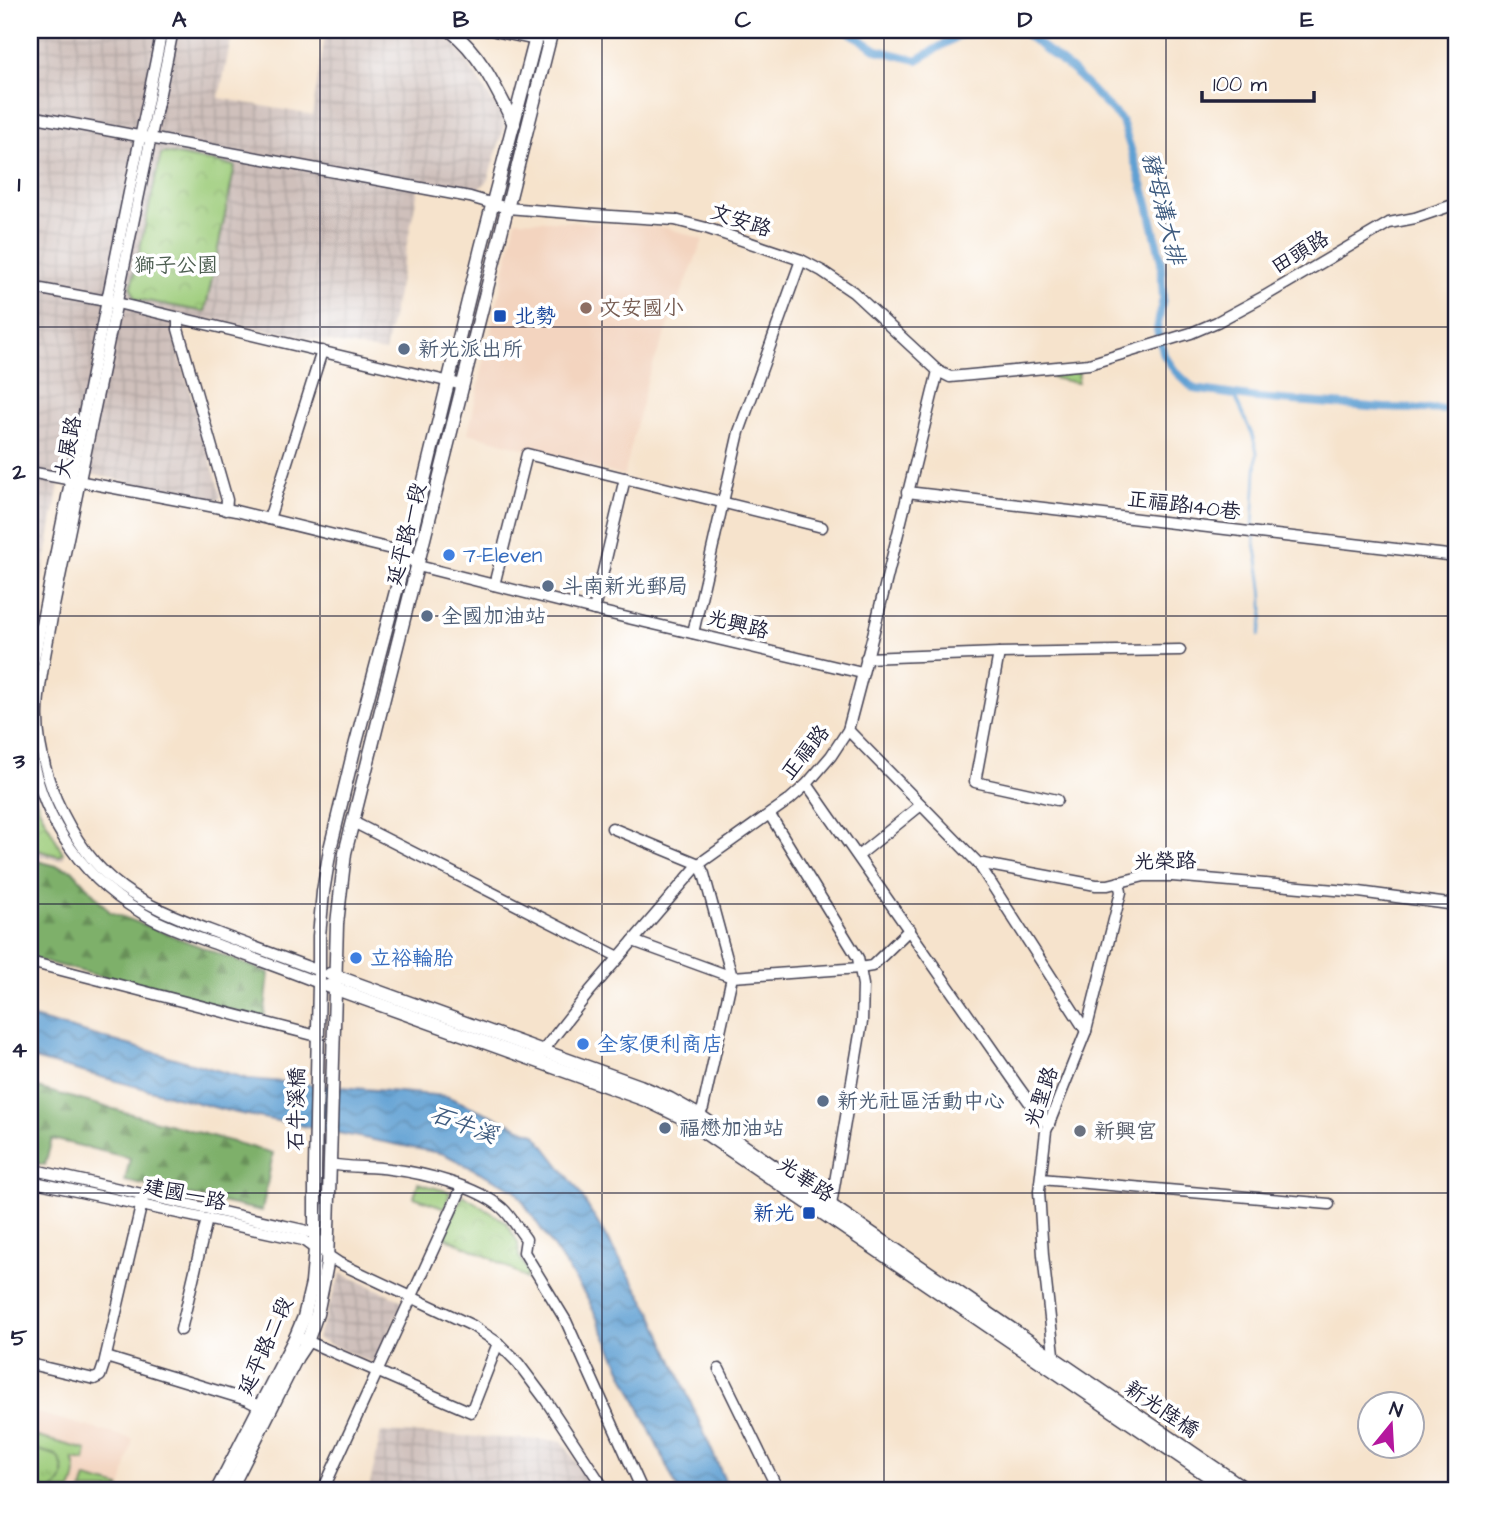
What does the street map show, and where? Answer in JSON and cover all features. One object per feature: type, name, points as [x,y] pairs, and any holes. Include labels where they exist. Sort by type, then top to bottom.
[{"type":"main road","points":[[450,30],[479,60],[514,124]]},
{"type":"main road","points":[[495,30],[537,34],[552,30]]},
{"type":"main road","name":"延平路一段","points":[[332,1053],[337,924],[345,853],[552,30]]},
{"type":"main road","name":"延平路一段","points":[[317,1051],[319,927],[337,820],[537,34]]},
{"type":"main road","points":[[379,657],[394,661]]},
{"type":"main road","points":[[354,750],[371,754]]},
{"type":"main road","name":"光華路","points":[[319,976],[539,1056],[640,1086],[670,1099],[697,1121],[1055,1366]]},
{"type":"main road","name":"石牛溪橋","points":[[315,1167],[317,1051]]},
{"type":"main road","name":"石牛溪橋","points":[[330,1166],[332,1053]]},
{"type":"main road","name":"延平路二段","points":[[301,1339],[317,1314],[327,1255],[330,1166]]},
{"type":"main road","name":"延平路二段","points":[[217,1490],[297,1357],[312,1283],[315,1249],[315,1167]]},
{"type":"main road","name":"新光陸橋","points":[[1055,1366],[1229,1490]]},
{"type":"main road","name":"新光陸橋","points":[[1055,1366],[1247,1490]]},
{"type":"main road","name":"延平路二段","points":[[230,1490],[264,1409]]},
{"type":"street","name":"大展路","points":[[30,679],[112,302],[145,137],[162,30]]},
{"type":"street","name":"大展路","points":[[145,137],[173,30]]},
{"type":"street","name":"文安路","points":[[30,116],[470,197],[507,208],[675,220],[801,260],[822,271],[853,292],[938,371]]},
{"type":"street","name":"田頭路","points":[[938,371],[950,377],[1089,364],[1167,341],[1217,322],[1390,223],[1415,218],[1456,204]]},
{"type":"street","points":[[693,633],[739,432],[801,260]]},
{"type":"street","points":[[30,287],[112,302],[463,385]]},
{"type":"street","points":[[178,318],[178,329],[227,500],[226,510]]},
{"type":"street","points":[[269,519],[322,351]]},
{"type":"street","name":"正福路","points":[[539,1056],[618,957],[699,864],[770,815],[807,784],[831,756],[848,730],[938,371]]},
{"type":"street","points":[[494,585],[527,454],[822,527]]},
{"type":"street","points":[[30,472],[269,519],[406,555]]},
{"type":"street","points":[[593,610],[625,478]]},
{"type":"street","name":"正福路140巷","points":[[907,492],[1456,556]]},
{"type":"street","name":"光興路","points":[[406,555],[418,566],[862,673]]},
{"type":"street","name":"大展路","points":[[41,619],[39,741],[49,781],[65,821],[94,861],[120,886],[143,902],[319,976]]},
{"type":"street","points":[[866,658],[1180,649]]},
{"type":"street","points":[[999,653],[975,782],[1057,800]]},
{"type":"street","points":[[848,730],[978,863],[1086,1031]]},
{"type":"street","points":[[30,747],[34,771],[55,825],[76,856],[111,891],[153,919],[171,927],[319,976]]},
{"type":"street","points":[[807,784],[1017,1085],[1049,1125]]},
{"type":"street","points":[[858,856],[921,805]]},
{"type":"street","points":[[770,815],[858,958],[863,985],[862,1022],[830,1212]]},
{"type":"street","points":[[353,822],[618,957]]},
{"type":"street","points":[[612,828],[699,864],[704,874],[732,977],[706,1095],[697,1121]]},
{"type":"street","name":"光榮路","points":[[978,863],[1096,885],[1119,883],[1144,876],[1172,876],[1359,892],[1456,905]]},
{"type":"street","name":"光聖路","points":[[1055,1366],[1039,1191],[1046,1131],[1086,1031],[1121,892],[1119,883]]},
{"type":"street","points":[[633,941],[732,977],[872,966],[910,929]]},
{"type":"street","points":[[30,962],[317,1036]]},
{"type":"street","points":[[330,1166],[392,1169],[446,1181],[482,1196],[503,1209],[526,1239],[524,1252],[566,1321],[642,1490]]},
{"type":"street","name":"建國一路","points":[[30,1169],[207,1219],[303,1240],[339,1263],[473,1326],[498,1343],[517,1363],[545,1399],[605,1490]]},
{"type":"street","points":[[1041,1179],[1329,1204]]},
{"type":"street","name":"建國一路","points":[[30,1181],[142,1199],[314,1234]]},
{"type":"street","points":[[323,1490],[462,1187]]},
{"type":"street","points":[[30,1364],[94,1379],[100,1376],[142,1199]]},
{"type":"street","points":[[181,1331],[207,1219]]},
{"type":"street","points":[[314,1234],[327,1255]]},
{"type":"street","points":[[301,1339],[471,1412],[498,1343]]},
{"type":"street","points":[[106,1357],[247,1399],[264,1409]]},
{"type":"street","points":[[719,1370],[778,1490]]},
{"type":"shaded area","points":[[30,30],[233,30],[219,98],[312,115],[326,30],[421,30],[456,45],[503,118],[504,128],[487,182],[475,191],[420,180],[385,352],[210,320],[206,331],[171,327],[221,495],[219,500],[62,468],[30,646]]},
{"type":"shaded area","name":"文安國小","points":[[516,220],[668,228],[703,240],[648,377],[624,476],[468,433]]},
{"type":"shaded area","points":[[30,781],[39,808],[63,853],[64,857],[59,860],[30,855]]},
{"type":"shaded area","points":[[341,1273],[403,1301],[377,1360],[370,1362],[317,1339]]},
{"type":"shaded area","points":[[30,1411],[133,1439],[121,1490],[30,1490]]},
{"type":"shaded area","points":[[381,1432],[562,1441],[595,1490],[369,1490]]},
{"type":"green space","name":"獅子公園","points":[[161,154],[235,166],[205,312],[136,299],[131,288]]},
{"type":"green space","points":[[1079,371],[1078,383],[1052,378],[1053,373]]},
{"type":"green space","points":[[30,781],[39,808],[63,853],[59,856],[30,848]]},
{"type":"green space","points":[[30,859],[72,870],[110,912],[269,973],[264,1019],[30,958]]},
{"type":"green space","points":[[30,1086],[273,1153],[262,1211],[125,1181],[130,1158],[52,1139],[45,1165],[30,1162]]},
{"type":"green space","points":[[418,1183],[450,1192],[445,1208],[414,1197]]},
{"type":"green space","points":[[463,1195],[506,1222],[518,1243],[519,1256],[528,1272],[526,1279],[496,1261],[443,1236]]},
{"type":"green space","points":[[30,1435],[87,1450],[85,1461],[73,1459],[76,1474],[71,1490],[52,1490],[62,1478],[62,1465],[56,1455],[30,1448]]},
{"type":"green space","points":[[30,1448],[51,1453],[59,1459],[62,1465],[62,1480],[52,1490],[30,1485]]},
{"type":"green space","points":[[86,1478],[120,1487],[119,1490],[82,1490]]},
{"type":"green space","points":[[30,1485],[52,1490],[30,1490]]},
{"type":"water","name":"石牛溪","points":[[30,1017],[248,1079],[446,1096],[535,1134],[576,1187],[652,1313],[729,1490],[678,1490],[588,1299],[515,1190],[444,1154],[232,1112],[30,1058]]},
{"type":"waterway","name":"豬母溝大排","points":[[846,30],[877,50],[917,60],[960,35],[982,30]]},
{"type":"waterway","name":"豬母溝大排","points":[[1007,30],[1023,32],[1072,70],[1122,121],[1148,204],[1161,261],[1163,298],[1157,330],[1164,355],[1176,372],[1194,389],[1256,398],[1384,408],[1456,410]]},
{"type":"waterway","points":[[1234,395],[1257,452],[1253,528]]},
{"type":"waterway","points":[[1254,535],[1263,598],[1259,635]]},
{"type":"place","name":"文安國小","points":[[586,308]]},
{"type":"place","name":"北勢","points":[[500,316]]},
{"type":"place","name":"新光派出所","points":[[404,349]]},
{"type":"place","name":"7-Eleven","points":[[449,555]]},
{"type":"place","name":"斗南新光郵局","points":[[548,586]]},
{"type":"place","name":"全國加油站","points":[[427,616]]},
{"type":"place","name":"立裕輪胎","points":[[356,958]]},
{"type":"place","name":"全家便利商店","points":[[583,1044]]},
{"type":"place","name":"新光社區活動中心","points":[[823,1101]]},
{"type":"place","name":"福懋加油站","points":[[665,1128]]},
{"type":"place","name":"新興宮","points":[[1080,1131]]},
{"type":"place","name":"新光","points":[[809,1213]]}]
